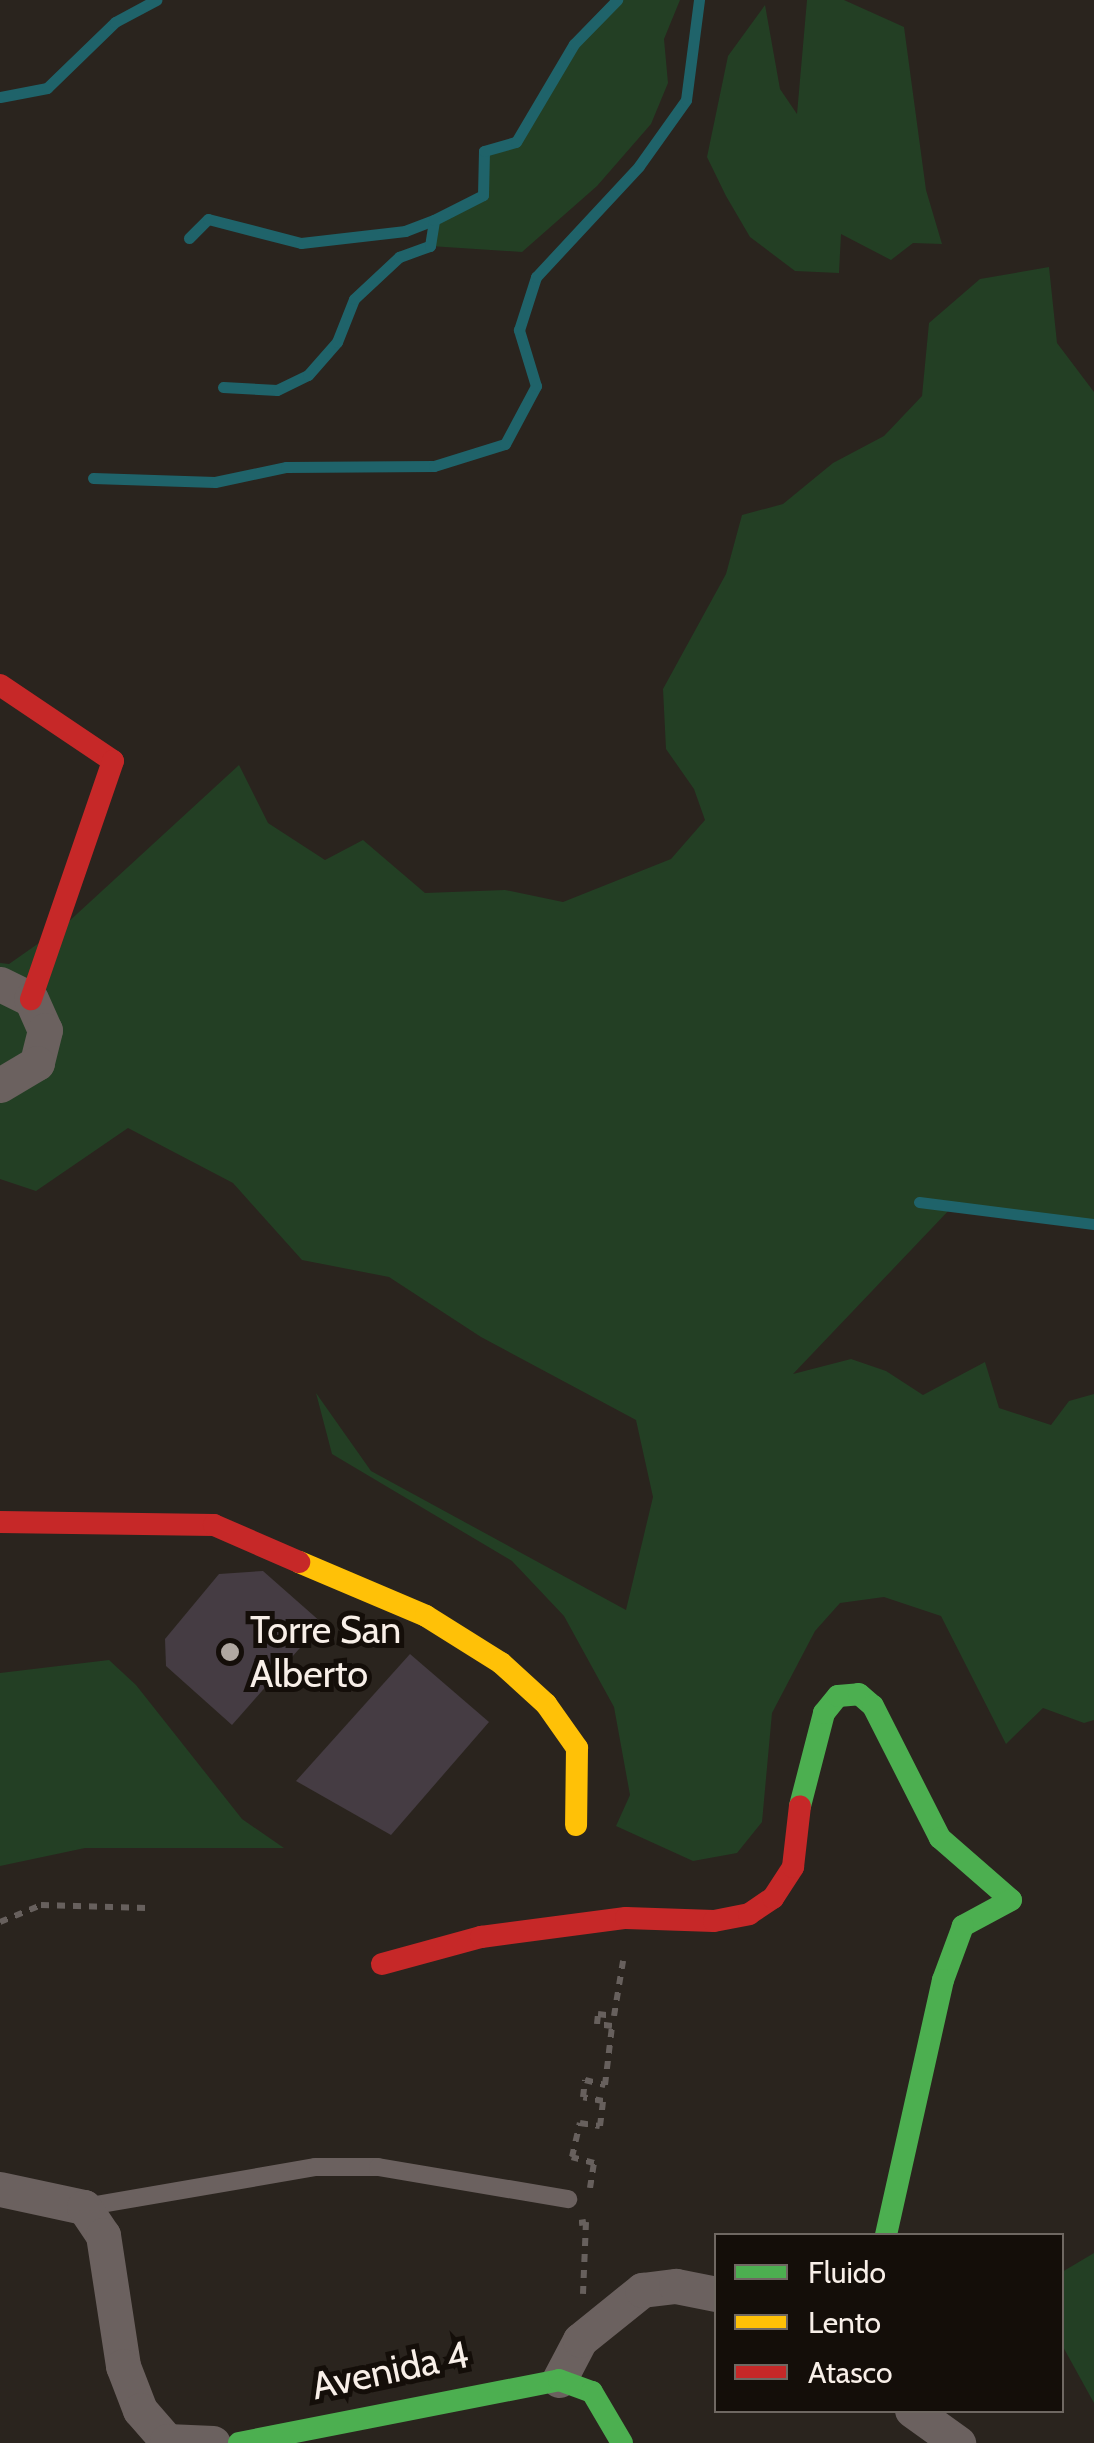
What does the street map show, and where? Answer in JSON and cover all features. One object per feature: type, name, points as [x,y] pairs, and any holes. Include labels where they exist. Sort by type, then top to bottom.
[{"type":"street","points":[[0,685],[113,761],[16,992],[45,1030],[43,1048],[24,1076],[0,1086]]},
{"type":"street","points":[[0,1522],[214,1525],[426,1616],[501,1663],[546,1704],[577,1748],[576,1826]]},
{"type":"street","points":[[382,1964],[482,1937],[647,1917],[714,1922],[749,1914],[773,1898],[794,1867],[802,1788],[824,1713],[848,1693],[873,1706],[940,1838],[1011,1900],[963,1926],[927,2038],[887,2233]]},
{"type":"street","points":[[0,2189],[84,2207],[103,2235],[123,2366],[140,2410],[168,2441],[212,2443]]},
{"type":"street","points":[[622,2443],[592,2392],[559,2380],[580,2340],[642,2290],[676,2286],[714,2294]]},
{"type":"street","name":"Avenida 4","points":[[239,2443],[559,2380]]},
{"type":"street","points":[[916,2413],[958,2443]]},
{"type":"lane","points":[[84,2207],[316,2167],[378,2167],[568,2199]]},
{"type":"path","points":[[0,1922],[41,1904],[147,1908]]},
{"type":"path","points":[[580,2340],[586,2222],[567,2222],[568,2199],[588,2200],[594,2163],[572,2156],[580,2123],[600,2126],[603,2102],[583,2097],[585,2080],[605,2084],[612,2026],[597,2024],[598,2014],[614,2016],[620,1966],[647,1917]]},
{"type":"green space","points":[[617,0],[680,0],[664,39],[668,83],[651,124],[597,186],[522,252],[430,246],[434,220],[483,195],[484,151],[517,142],[574,44]]},
{"type":"green space","points":[[807,0],[844,0],[904,27],[926,190],[942,244],[913,243],[891,260],[841,234],[839,273],[795,271],[750,237],[726,196],[707,157],[728,56],[765,5],[780,89],[797,114]]},
{"type":"green space","points":[[1049,267],[1057,343],[1094,392],[1094,1224],[952,1207],[793,1374],[851,1359],[886,1371],[923,1395],[985,1362],[999,1408],[1051,1425],[1069,1401],[1094,1394],[1094,1720],[1084,1723],[1043,1708],[1006,1744],[941,1616],[884,1597],[840,1603],[815,1631],[772,1713],[762,1822],[737,1853],[693,1861],[616,1826],[630,1795],[614,1707],[564,1616],[512,1561],[332,1454],[316,1393],[371,1471],[626,1610],[653,1497],[636,1420],[481,1337],[389,1277],[302,1260],[233,1183],[128,1128],[36,1191],[0,1179],[0,963],[9,964],[66,924],[239,765],[268,823],[325,860],[363,840],[425,893],[505,890],[563,902],[671,859],[705,820],[694,789],[666,749],[663,689],[726,574],[742,515],[783,504],[833,463],[884,436],[922,396],[929,323],[980,279]]},
{"type":"green space","points":[[109,1660],[136,1685],[242,1819],[284,1848],[85,1848],[0,1866],[0,1673]]},
{"type":"green space","points":[[1094,2253],[1094,2403],[1064,2349],[1064,2271]]},
{"type":"building","name":"Torre San Alberto","points":[[263,1571],[322,1623],[232,1725],[166,1666],[165,1639],[219,1574]]},
{"type":"building","points":[[410,1654],[489,1722],[391,1835],[296,1781]]},
{"type":"waterway","points":[[0,97],[47,88],[115,22],[156,0]]},
{"type":"waterway","points":[[223,387],[277,390],[308,375],[337,342],[354,299],[399,257],[430,246],[434,220],[483,195],[484,151],[516,142],[574,44],[617,0]]},
{"type":"waterway","points":[[93,478],[215,482],[286,467],[434,466],[505,444],[536,386],[519,330],[536,277],[639,166],[686,100],[699,0]]},
{"type":"waterway","points":[[189,238],[208,219],[301,243],[405,231],[434,220]]},
{"type":"waterway","points":[[919,1202],[1094,1224]]},
{"type":"traffic: fast","points":[[800,1806],[824,1713],[838,1696],[859,1694],[873,1706],[940,1838],[1011,1900],[963,1926],[943,1980],[887,2233]]},
{"type":"traffic: fast","points":[[239,2443],[559,2380],[592,2392],[622,2443]]},
{"type":"traffic: slow","points":[[299,1562],[426,1616],[501,1663],[546,1704],[577,1748],[576,1825]]},
{"type":"traffic: jam","points":[[0,685],[113,761],[31,999]]},
{"type":"traffic: jam","points":[[0,1522],[214,1525],[299,1562]]},
{"type":"traffic: jam","points":[[382,1964],[481,1937],[626,1918],[714,1921],[749,1914],[773,1898],[793,1867],[800,1806]]},
{"type":"place","name":"Torre San Alberto","points":[[230,1652]]}]
